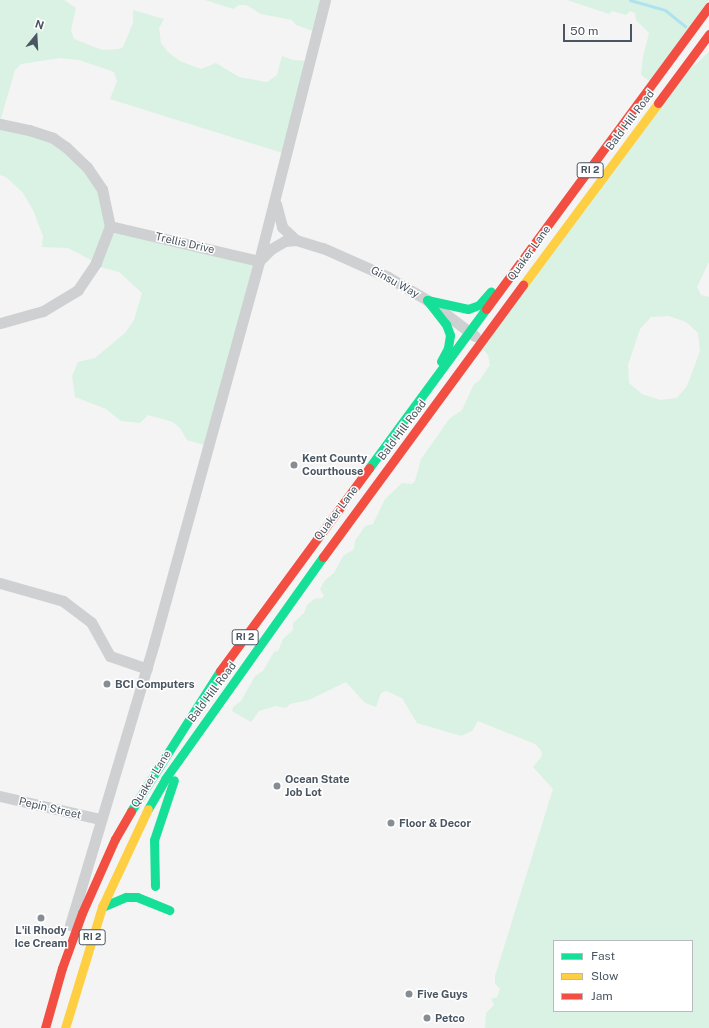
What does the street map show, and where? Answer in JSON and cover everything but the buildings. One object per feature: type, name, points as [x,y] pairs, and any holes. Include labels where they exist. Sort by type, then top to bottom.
[{"type":"main road","name":"Quaker Lane","points":[[45,1028],[62,968],[82,913],[115,839],[146,783],[219,672],[420,401],[709,6]]},
{"type":"main road","name":"Bald Hill Road","points":[[102,907],[128,848],[164,779],[188,744],[372,489],[483,343],[709,34]]},
{"type":"main road","points":[[661,99],[707,53]]},
{"type":"main road","points":[[427,300],[456,309],[468,309],[478,305],[548,226]]},
{"type":"main road","points":[[420,401],[448,348],[450,335],[446,324],[427,300]]},
{"type":"main road","points":[[155,886],[153,875],[154,840],[188,744]]},
{"type":"main road","points":[[102,907],[126,897],[137,897],[170,910]]},
{"type":"main road","name":"RI 2","points":[[66,1024],[102,907]]},
{"type":"main road","points":[[48,1014],[66,1024]]},
{"type":"street","name":"Quaker Lane","points":[[62,968],[70,926],[100,820],[147,668],[259,261],[324,0]]},
{"type":"street","points":[[0,124],[29,130],[53,138],[71,151],[87,167],[102,189],[110,226],[96,263],[78,290],[43,311],[0,323]]},
{"type":"street","name":"Ginsu Way","points":[[276,191],[279,220],[282,227],[296,240],[353,259],[427,300],[483,343]]},
{"type":"street","name":"Trellis Drive","points":[[110,226],[259,261]]},
{"type":"street","points":[[259,261],[278,243],[296,240]]},
{"type":"street","points":[[0,583],[63,601],[90,622],[110,656],[147,668]]},
{"type":"street","name":"Pepin Street","points":[[0,796],[100,820]]},
{"type":"green space","points":[[0,0],[64,0],[76,8],[71,30],[74,39],[102,50],[119,49],[123,47],[133,23],[133,10],[164,19],[159,28],[161,43],[168,52],[180,61],[201,69],[216,63],[239,77],[267,82],[277,75],[282,56],[293,60],[309,61],[286,154],[110,99],[117,81],[114,72],[79,60],[60,58],[21,64],[15,70],[0,122]]},
{"type":"green space","points":[[205,0],[325,0],[316,32],[296,25],[292,20],[261,14],[246,5],[239,5],[233,9]]},
{"type":"green space","points":[[567,0],[709,0],[651,82],[641,75],[643,57],[649,33],[636,20],[635,13],[630,11],[626,15],[612,11],[609,14]]},
{"type":"green space","points":[[709,52],[709,262],[697,287],[701,295],[709,297],[709,1028],[485,1028],[486,1013],[494,1005],[491,999],[497,997],[500,989],[495,984],[495,976],[553,789],[533,767],[542,756],[541,750],[535,744],[478,721],[472,731],[461,736],[417,723],[402,698],[386,691],[381,693],[376,707],[365,703],[346,682],[309,700],[290,704],[286,708],[276,706],[259,711],[251,722],[232,711],[233,707],[241,701],[255,676],[263,671],[274,652],[278,651],[283,639],[293,630],[293,623],[304,613],[307,605],[314,599],[322,598],[324,596],[320,589],[325,580],[334,573],[343,556],[354,549],[355,541],[365,526],[373,524],[385,499],[402,483],[412,484],[415,481],[421,459],[450,418],[462,410],[474,384],[479,381],[490,365],[488,355],[477,343],[684,75]],"holes":[[[669,316],[686,322],[698,333],[700,351],[687,386],[677,398],[660,400],[642,394],[629,383],[628,365],[640,329],[651,317]]]},
{"type":"green space","points":[[0,123],[32,129],[85,163],[111,223],[258,261],[207,446],[187,440],[180,428],[173,422],[148,415],[140,423],[121,421],[106,409],[75,397],[72,376],[78,362],[95,358],[125,333],[134,320],[142,293],[119,272],[96,266],[95,262],[68,248],[42,247],[43,236],[33,210],[23,193],[6,177],[0,175]]},
{"type":"waterway","points":[[630,0],[665,10],[685,26]]},
{"type":"traffic: fast","points":[[427,300],[468,309],[479,305],[491,291]]},
{"type":"traffic: fast","points":[[427,300],[446,324],[450,335],[448,348],[441,361]]},
{"type":"traffic: fast","points":[[369,468],[486,309]]},
{"type":"traffic: fast","points":[[148,809],[165,779],[323,557]]},
{"type":"traffic: fast","points":[[131,811],[220,671]]},
{"type":"traffic: fast","points":[[155,886],[154,840],[174,780]]},
{"type":"traffic: fast","points":[[102,907],[126,897],[137,897],[170,910]]},
{"type":"traffic: slow","points":[[523,285],[658,103]]},
{"type":"traffic: slow","points":[[65,1028],[102,907],[148,809]]},
{"type":"traffic: jam","points":[[486,309],[709,6]]},
{"type":"traffic: jam","points":[[658,103],[709,34]]},
{"type":"traffic: jam","points":[[323,557],[523,285]]},
{"type":"traffic: jam","points":[[220,671],[369,468]]},
{"type":"traffic: jam","points":[[45,1028],[62,968],[82,913],[115,839],[131,811]]},
{"type":"place","name":"Kent County Courthouse","points":[[294,465]]},
{"type":"place","name":"BCI Computers","points":[[107,684]]},
{"type":"place","name":"Ocean State Job Lot","points":[[277,786]]},
{"type":"place","name":"Floor & Decor","points":[[391,823]]},
{"type":"place","name":"L'il Rhody Ice Cream","points":[[41,918]]},
{"type":"place","name":"Five Guys","points":[[409,994]]},
{"type":"place","name":"Petco","points":[[427,1018]]}]
